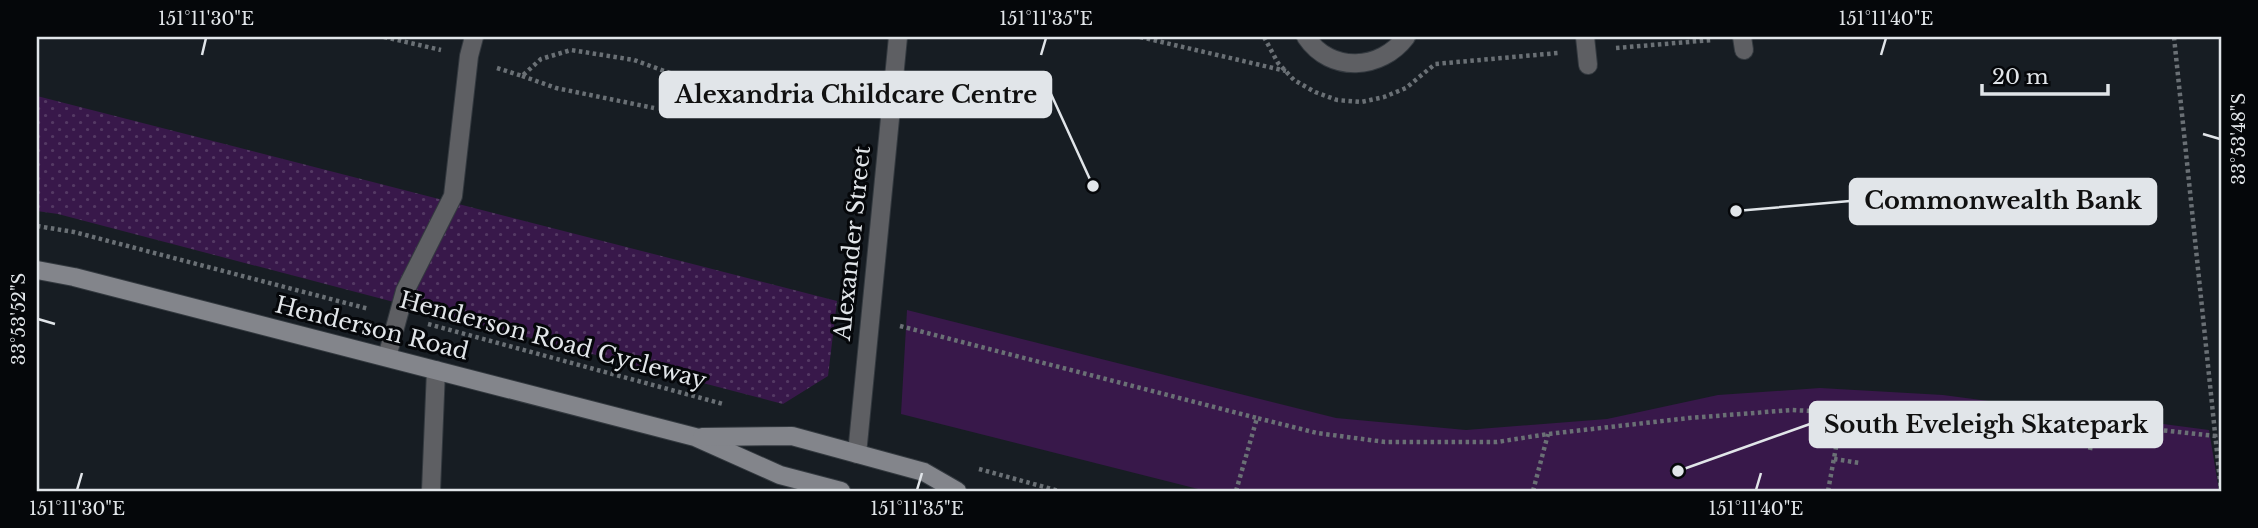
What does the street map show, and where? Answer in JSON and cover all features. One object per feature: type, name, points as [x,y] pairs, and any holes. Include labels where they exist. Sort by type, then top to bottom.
[{"type":"street","points":[[387,357],[405,291],[453,196],[469,58],[474,37]]},
{"type":"street","name":"Alexander Street","points":[[857,454],[898,37]]},
{"type":"street","points":[[1306,37],[1330,58],[1359,64],[1386,56],[1406,37]]},
{"type":"street","name":"Henderson Road","points":[[37,270],[74,277],[695,437],[780,475],[841,491]]},
{"type":"street","points":[[430,491],[436,370]]},
{"type":"street","name":"Henderson Road","points":[[695,437],[792,436],[924,471],[957,491]]},
{"type":"path","points":[[384,37],[469,58],[556,88],[654,108]]},
{"type":"path","points":[[1140,37],[1286,72]]},
{"type":"path","points":[[1264,37],[1278,63],[1294,80],[1337,100],[1361,102],[1406,88],[1435,64],[1742,41]]},
{"type":"path","points":[[2174,37],[2221,491]]},
{"type":"path","points":[[522,76],[541,59],[572,50],[634,60],[728,93]]},
{"type":"path","name":"Henderson Road Cycleway","points":[[37,226],[74,232],[398,316],[725,405]]},
{"type":"path","points":[[900,326],[1317,433],[1385,442],[1497,442],[1689,418],[1792,410],[1831,412],[1854,418],[2095,423],[2216,436]]},
{"type":"path","points":[[1236,491],[1257,418]]},
{"type":"path","points":[[1828,491],[1842,425],[1854,418]]},
{"type":"path","points":[[2090,450],[2095,423]]},
{"type":"path","points":[[1533,491],[1548,434]]},
{"type":"path","points":[[1834,459],[1860,463]]},
{"type":"path","points":[[976,468],[1059,491]]},
{"type":"shaded area","points":[[37,96],[837,301],[828,376],[783,404],[58,214],[37,211]]},
{"type":"shaded area","points":[[907,310],[1336,418],[1466,430],[1607,419],[1718,395],[1820,388],[1943,395],[2209,430],[2219,491],[1206,491],[901,414]]},
{"type":"place","name":"Alexandria Childcare Centre","points":[[1093,186]]},
{"type":"place","name":"Commonwealth Bank","points":[[1736,211]]},
{"type":"place","name":"South Eveleigh Skatepark","points":[[1678,471]]}]
